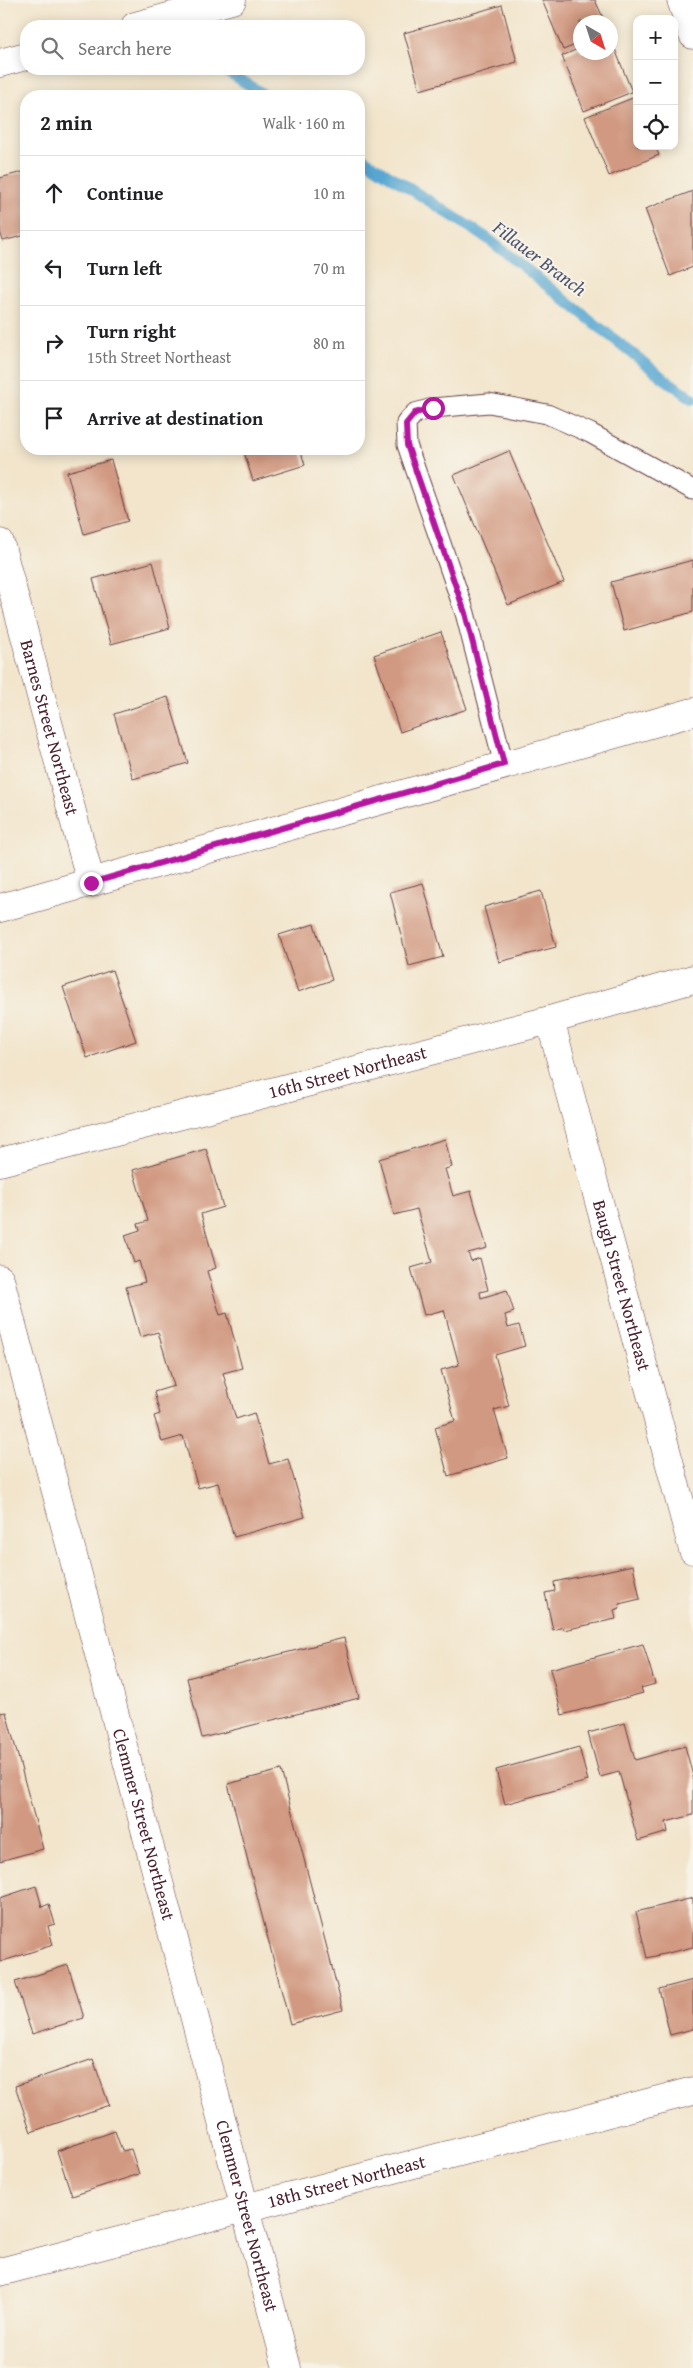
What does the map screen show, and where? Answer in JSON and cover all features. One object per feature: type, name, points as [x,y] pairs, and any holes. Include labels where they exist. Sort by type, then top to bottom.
[{"type":"street","points":[[157,20],[232,0]]},
{"type":"street","points":[[681,0],[693,35]]},
{"type":"street","points":[[0,63],[20,58]]},
{"type":"street","name":"Barnes Street Northeast","points":[[0,543],[91,883]]},
{"type":"street","points":[[0,908],[693,712]]},
{"type":"street","name":"16th Street Northeast","points":[[0,1162],[550,1020],[693,979]]},
{"type":"street","name":"Baugh Street Northeast","points":[[550,1020],[685,1488],[693,1550]]},
{"type":"street","name":"Clemmer Street Northeast","points":[[0,1279],[243,2208],[287,2368]]},
{"type":"street","name":"18th Street Northeast","points":[[0,2272],[693,2091]]},
{"type":"lane","points":[[504,764],[465,613],[407,445],[406,424],[415,413],[433,408],[489,403],[547,414],[590,433],[693,490]]},
{"type":"building","points":[[542,0],[595,0],[602,15],[573,15],[573,46],[563,50]]},
{"type":"building","points":[[502,5],[517,62],[420,90],[404,33]]},
{"type":"building","points":[[573,51],[573,60],[618,60],[618,57],[632,92],[584,111],[562,56]]},
{"type":"building","points":[[633,98],[633,150],[657,150],[659,155],[609,176],[585,117]]},
{"type":"building","points":[[20,173],[20,237],[3,241],[0,231],[0,178]]},
{"type":"building","points":[[693,191],[693,267],[670,276],[645,209]]},
{"type":"building","points":[[509,451],[564,582],[508,605],[454,475]]},
{"type":"building","points":[[245,455],[302,455],[305,465],[253,481]]},
{"type":"building","points":[[111,460],[128,521],[84,534],[67,472]]},
{"type":"building","points":[[693,560],[693,612],[624,631],[611,582]]},
{"type":"building","points":[[153,562],[170,628],[111,644],[93,579]]},
{"type":"building","points":[[441,632],[467,709],[400,732],[374,655]]},
{"type":"building","points":[[168,697],[188,763],[133,779],[114,714]]},
{"type":"building","points":[[423,883],[443,957],[409,966],[390,892]]},
{"type":"building","points":[[541,891],[556,947],[499,962],[484,907]]},
{"type":"building","points":[[314,924],[332,980],[298,992],[279,935]]},
{"type":"building","points":[[112,970],[136,1041],[87,1058],[63,987]]},
{"type":"building","points":[[445,1139],[452,1167],[445,1169],[453,1196],[471,1191],[487,1248],[468,1253],[471,1261],[480,1258],[488,1290],[480,1292],[481,1298],[507,1290],[514,1312],[505,1315],[508,1328],[519,1325],[525,1346],[495,1355],[509,1406],[494,1410],[508,1458],[448,1476],[435,1427],[455,1421],[441,1370],[459,1365],[444,1310],[424,1315],[411,1268],[432,1262],[417,1209],[394,1215],[379,1159]]},
{"type":"building","points":[[206,1149],[223,1207],[201,1214],[216,1268],[207,1271],[220,1315],[227,1313],[242,1368],[223,1373],[236,1419],[254,1413],[269,1464],[288,1459],[305,1517],[234,1537],[218,1483],[198,1488],[183,1436],[162,1442],[154,1416],[160,1414],[154,1392],[174,1386],[158,1332],[140,1337],[126,1287],[145,1282],[139,1261],[134,1263],[125,1235],[140,1230],[138,1224],[148,1221],[133,1170]]},
{"type":"building","points":[[633,1565],[640,1599],[619,1604],[620,1608],[614,1610],[616,1619],[564,1630],[563,1627],[553,1630],[545,1593],[555,1591],[554,1582]]},
{"type":"building","points":[[344,1638],[359,1698],[202,1738],[187,1678]]},
{"type":"building","points":[[643,1644],[655,1684],[641,1688],[643,1693],[562,1715],[550,1669]]},
{"type":"building","points":[[6,1712],[43,1849],[0,1861],[0,1713]]},
{"type":"building","points":[[625,1723],[635,1760],[685,1746],[693,1776],[693,1815],[666,1822],[668,1832],[638,1841],[619,1772],[600,1777],[588,1733]]},
{"type":"building","points":[[579,1747],[588,1781],[505,1804],[496,1770]]},
{"type":"building","points":[[281,1770],[343,2010],[290,2024],[228,1784]]},
{"type":"building","points":[[36,1886],[42,1907],[49,1904],[55,1924],[48,1926],[53,1945],[0,1962],[0,1898]]},
{"type":"building","points":[[693,1898],[693,1947],[647,1958],[636,1912]]},
{"type":"building","points":[[68,1965],[84,2018],[32,2034],[15,1982]]},
{"type":"building","points":[[693,1980],[693,2029],[670,2035],[659,1989]]},
{"type":"building","points":[[93,2059],[109,2105],[31,2132],[15,2086]]},
{"type":"building","points":[[115,2131],[122,2151],[131,2149],[139,2174],[72,2196],[57,2151]]},
{"type":"waterway","name":"Fillauer Branch","points":[[233,75],[257,90]]},
{"type":"waterway","name":"Fillauer Branch","points":[[365,160],[487,238],[662,377],[693,399]]},
{"type":"route","points":[[91,883],[504,764],[465,613],[407,445],[406,424],[415,413],[433,408]]}]
